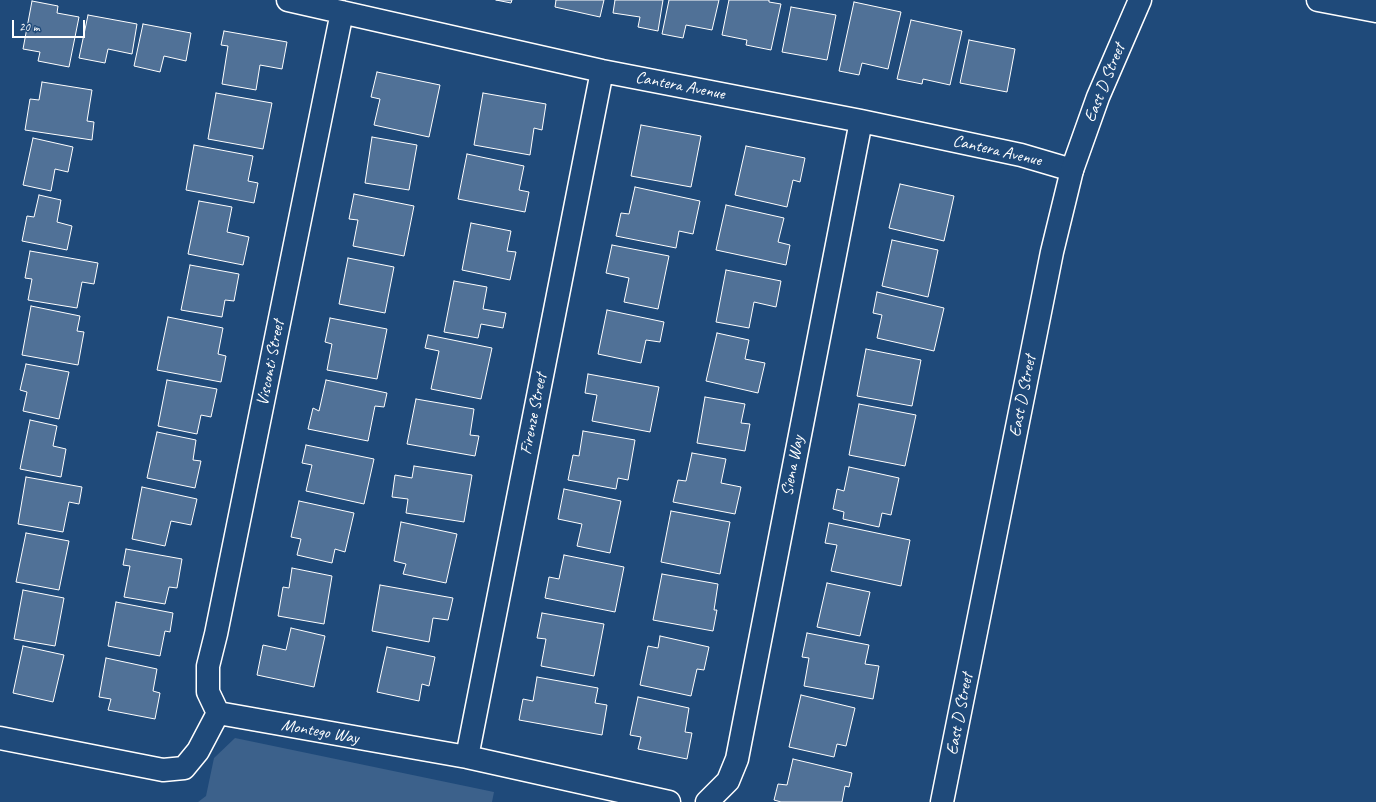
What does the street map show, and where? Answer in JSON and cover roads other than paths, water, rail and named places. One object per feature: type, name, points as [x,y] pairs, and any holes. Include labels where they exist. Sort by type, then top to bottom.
[{"type":"street","name":"Cantera Avenue","points":[[288,0],[602,71],[861,121],[1021,155],[1072,170]]},
{"type":"street","name":"East D Street","points":[[942,802],[1052,252],[1072,170],[1098,97],[1140,0]]},
{"type":"street","points":[[1318,0],[1376,11]]},
{"type":"street","name":"Visconti Street","points":[[218,713],[208,692],[208,666],[218,626],[342,12]]},
{"type":"street","name":"Firenze Street","points":[[467,757],[602,71]]},
{"type":"street","name":"Siena Way","points":[[707,802],[728,782],[737,759],[861,121]]},
{"type":"street","points":[[0,738],[163,770],[184,768],[198,751],[218,713]]},
{"type":"street","name":"Montego Way","points":[[218,713],[467,757],[669,802]]}]
